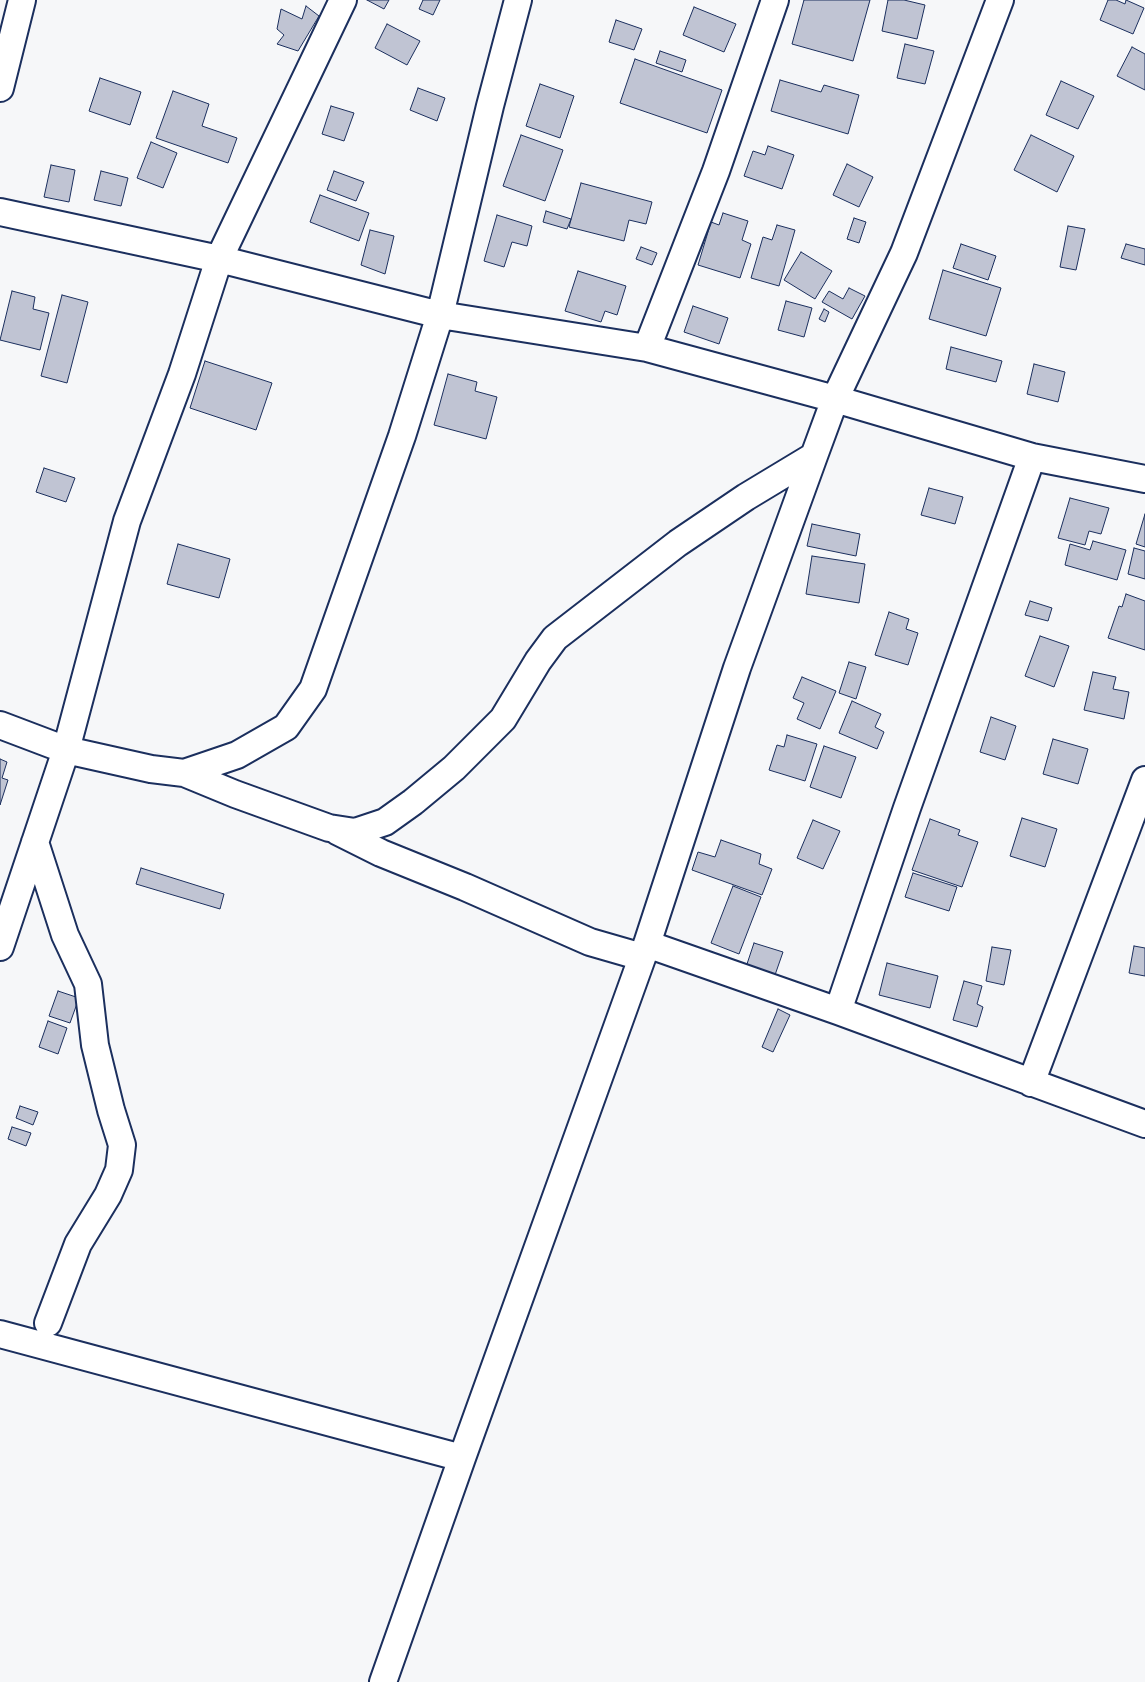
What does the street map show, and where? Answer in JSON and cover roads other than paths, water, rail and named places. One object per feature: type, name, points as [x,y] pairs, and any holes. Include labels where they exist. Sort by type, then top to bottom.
[{"type":"street","points":[[0,88],[22,0]]},
{"type":"street","points":[[0,947],[66,750],[127,521],[182,374],[220,260],[343,0]]},
{"type":"street","points":[[184,773],[237,755],[286,727],[313,689],[402,436],[440,315],[490,106],[518,0]]},
{"type":"street","points":[[647,348],[716,171],[775,0]]},
{"type":"street","points":[[383,1682],[645,950],[737,668],[814,456],[835,399],[904,254],[1000,0]]},
{"type":"street","points":[[0,212],[220,260],[440,315],[647,348],[835,399],[1032,457],[1145,480]]},
{"type":"street","points":[[329,828],[355,832],[386,822],[413,802],[454,768],[503,719],[538,661],[555,638],[678,543],[746,497],[814,456]]},
{"type":"street","points":[[838,1011],[907,808],[1032,457]]},
{"type":"street","points":[[0,725],[66,750],[151,769],[184,773],[235,794],[329,828],[381,854],[465,887],[590,942],[645,950],[838,1011],[1145,1124]]},
{"type":"street","points":[[1030,1083],[1145,780]]},
{"type":"street","points":[[35,842],[65,935],[88,984],[95,1045],[122,1145],[119,1170],[108,1196],[78,1244],[48,1323]]},
{"type":"street","points":[[0,1334],[462,1458]]}]
